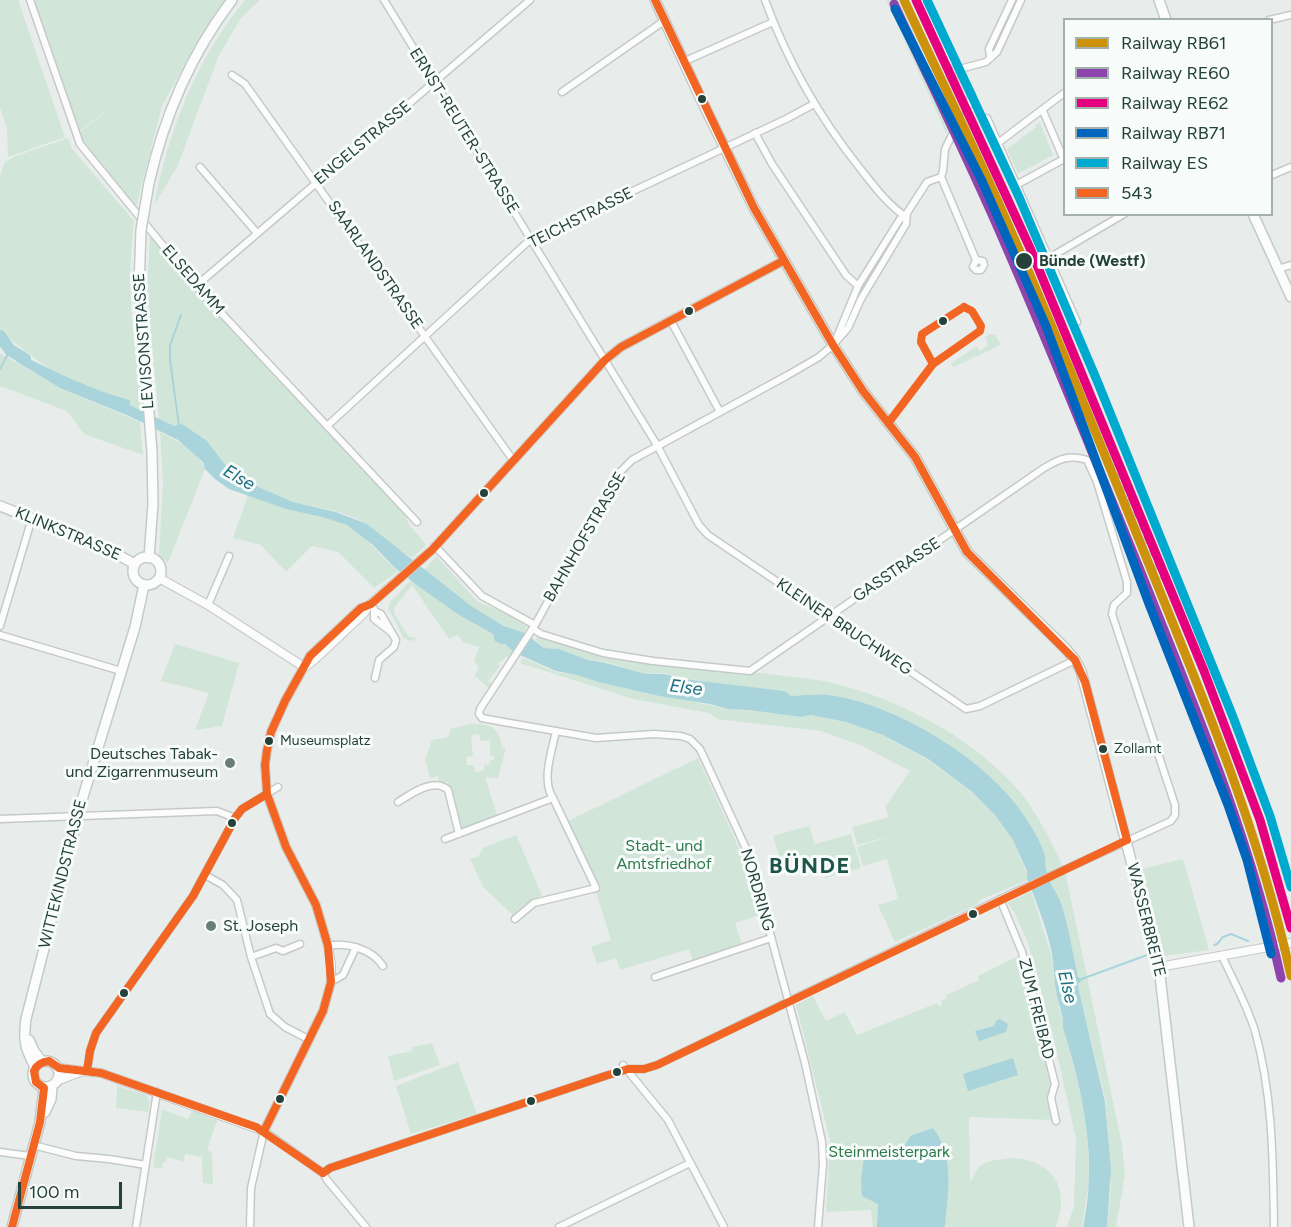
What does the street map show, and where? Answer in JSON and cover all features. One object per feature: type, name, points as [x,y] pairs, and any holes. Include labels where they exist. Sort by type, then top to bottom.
[{"type":"main road","name":"LEVISONSTRASSE","points":[[149,558],[153,504],[152,452],[138,286],[141,231],[149,183],[163,130],[186,73],[232,0]]},
{"type":"main road","name":"WASSERBREITE","points":[[655,0],[724,148],[783,261],[833,345],[863,391],[915,457],[968,552],[1075,660],[1085,682],[1159,967],[1189,1227]]},
{"type":"main road","points":[[1159,0],[1165,18]]},
{"type":"main road","points":[[1254,216],[1291,297]]},
{"type":"main road","name":"KLINKSTRASSE","points":[[0,506],[97,544],[135,564]]},
{"type":"main road","points":[[149,558],[159,565],[159,578],[153,584],[144,585],[134,576],[135,564],[141,559],[149,558]]},
{"type":"main road","name":"WITTEKINDSTRASSE","points":[[52,1085],[36,1082],[33,1078],[39,1064],[25,1045],[25,1026],[78,816],[135,627],[144,585]]},
{"type":"main road","points":[[12,1227],[33,1145],[58,1068],[54,1064],[39,1064]]},
{"type":"street","name":"ELSEDAMM","points":[[30,0],[80,144],[196,286],[417,522]]},
{"type":"street","name":"ERNST-REUTER-STRASSE","points":[[384,0],[657,445]]},
{"type":"street","name":"ENGELSTRASSE","points":[[196,286],[530,0]]},
{"type":"street","points":[[765,0],[773,22],[814,104],[844,148],[890,206],[906,217]]},
{"type":"street","points":[[922,0],[949,58],[960,69],[959,72],[971,93],[970,104]]},
{"type":"street","points":[[990,56],[989,50],[1012,0]]},
{"type":"street","points":[[960,69],[986,62],[997,52],[1021,0]]},
{"type":"street","points":[[1273,19],[1291,15]]},
{"type":"street","points":[[562,93],[664,21]]},
{"type":"street","points":[[683,62],[773,22]]},
{"type":"street","name":"SAARLANDSTRASSE","points":[[232,75],[245,84],[513,459]]},
{"type":"street","points":[[998,143],[1063,95]]},
{"type":"street","name":"TEICHSTRASSE","points":[[327,426],[531,239],[814,104]]},
{"type":"street","points":[[1043,111],[1063,157]]},
{"type":"street","points":[[987,118],[1077,322]]},
{"type":"street","points":[[958,123],[945,149],[941,177],[976,260]]},
{"type":"street","points":[[755,133],[772,164],[846,275],[858,286]]},
{"type":"street","points":[[1016,185],[1063,160]]},
{"type":"street","points":[[200,167],[257,233]]},
{"type":"street","points":[[1273,175],[1291,167]]},
{"type":"street","name":"BAHNHOFSTRASSE","points":[[476,715],[533,629],[618,474],[632,460],[657,445],[819,357],[833,345],[848,328],[861,299],[906,224],[906,217],[927,182],[941,177]]},
{"type":"street","points":[[1049,258],[1121,216]]},
{"type":"street","name":"BAHNHOFSTRASSE","points":[[833,345],[858,286],[900,219],[906,217]]},
{"type":"street","points":[[250,1227],[251,1188],[264,1131],[323,1011],[331,982],[331,964],[326,934],[311,896],[279,830],[267,794],[265,765],[268,742],[285,700],[304,667],[428,554],[605,360],[621,347],[783,261]]},
{"type":"street","points":[[1278,269],[1291,265]]},
{"type":"street","points":[[671,321],[720,412]]},
{"type":"street","name":"KLEINER BRUCHWEG","points":[[657,445],[699,525],[708,535],[966,709],[980,706],[1075,660]]},
{"type":"street","name":"GASSTRASSE","points":[[533,629],[541,634],[603,653],[653,662],[750,671],[1051,464],[1066,457],[1075,456],[1087,460],[1097,482],[1128,588],[1128,593],[1114,605],[1112,614],[1175,806],[1175,814],[1171,821],[1143,836],[1127,840]]},
{"type":"street","points":[[0,626],[32,518]]},
{"type":"street","points":[[435,546],[482,596],[533,629]]},
{"type":"street","points":[[208,605],[229,556]]},
{"type":"street","points":[[159,578],[208,605],[304,667]]},
{"type":"street","points":[[371,607],[374,619],[392,633],[396,640],[394,647],[379,660],[375,678]]},
{"type":"street","points":[[0,635],[121,671]]},
{"type":"street","name":"NORDRING","points":[[476,715],[482,718],[596,738],[670,734],[681,735],[696,744],[749,855],[789,1001],[822,1142],[818,1227]]},
{"type":"street","points":[[515,919],[534,903],[596,888],[549,792],[547,782],[556,731]]},
{"type":"street","points":[[398,802],[419,789],[438,785],[445,787],[448,790],[459,834]]},
{"type":"street","points":[[85,1071],[96,1033],[185,909],[235,818],[243,809],[278,787]]},
{"type":"street","points":[[444,839],[553,798]]},
{"type":"street","points":[[0,819],[217,811],[235,818]]},
{"type":"street","points":[[323,1173],[330,1168],[626,1067],[644,1069],[657,1065],[1127,840]]},
{"type":"street","points":[[205,875],[223,885],[237,900],[251,957],[270,1014],[285,1027],[308,1039]]},
{"type":"street","name":"ZUM FREIBAD","points":[[1000,899],[1022,952],[1030,982],[1055,1084],[1051,1098],[1056,1121]]},
{"type":"street","points":[[655,977],[771,938]]},
{"type":"street","points":[[328,946],[342,943],[356,947],[379,960],[383,966]]},
{"type":"street","points":[[1159,967],[1291,943]]},
{"type":"street","points":[[251,957],[276,948],[283,951],[300,944]]},
{"type":"street","points":[[331,982],[343,975],[356,947]]},
{"type":"street","points":[[1222,956],[1251,1020],[1258,1043],[1273,1143],[1274,1227]]},
{"type":"street","points":[[626,1067],[668,1120],[724,1227]]},
{"type":"street","points":[[58,1068],[101,1073],[264,1131],[323,1173],[366,1227]]},
{"type":"street","points":[[52,1085],[85,1071]]},
{"type":"street","points":[[136,1227],[157,1092]]},
{"type":"street","points":[[33,1145],[76,1156],[146,1165]]},
{"type":"street","points":[[0,1152],[30,1156]]},
{"type":"street","points":[[559,1227],[690,1162]]},
{"type":"green space","points":[[0,0],[18,0],[65,137],[8,157],[7,129],[0,107]]},
{"type":"green space","points":[[32,0],[225,0],[195,46],[162,106],[136,207],[133,207],[78,134],[122,98],[80,131],[76,129]]},
{"type":"green space","points":[[245,0],[260,0],[241,18],[219,55],[178,165],[154,206],[167,151],[186,97],[212,47]]},
{"type":"green space","points":[[886,0],[899,0],[954,121],[946,133]]},
{"type":"green space","points":[[1040,123],[1053,155],[1018,174],[1007,149],[1036,127],[1035,124]]},
{"type":"green space","points":[[68,138],[72,149],[134,221],[131,269],[132,317],[145,412],[130,405],[130,400],[95,390],[52,371],[4,335],[0,329],[0,176],[5,162]]},
{"type":"green space","points":[[150,234],[243,341],[405,513],[408,523],[426,545],[412,558],[367,524],[355,518],[336,511],[293,502],[254,485],[230,471],[205,439],[182,424],[174,426],[159,419],[147,293]]},
{"type":"green space","points":[[989,334],[995,334],[1001,345],[953,367],[951,364],[976,346],[980,351],[988,345],[985,338]]},
{"type":"green space","points":[[0,353],[60,388],[140,422],[143,455],[84,434],[67,411],[0,386]]},
{"type":"green space","points":[[160,432],[192,451],[205,469],[168,563],[159,555],[163,483]]},
{"type":"green space","points":[[248,495],[288,509],[332,520],[354,529],[398,571],[374,588],[338,552],[312,546],[286,572],[261,545],[233,538]]},
{"type":"green space","points":[[436,556],[478,602],[511,615],[527,626],[525,633],[484,615],[424,570]]},
{"type":"green space","points":[[411,580],[459,615],[493,634],[513,652],[510,657],[506,657],[498,664],[500,666],[488,681],[492,684],[489,688],[475,676],[479,666],[474,662],[479,647],[463,642],[458,635],[449,639],[412,585],[394,608],[394,613],[409,637],[416,638],[414,641],[404,639],[388,608],[391,601]]},
{"type":"green space","points":[[537,635],[588,651],[824,681],[851,688],[905,708],[931,721],[979,753],[1020,792],[1045,830],[1065,871],[1122,1145],[1125,1175],[1116,1227],[1107,1227],[1111,1186],[1106,1102],[1079,991],[1078,984],[1082,980],[1078,978],[1070,935],[1061,906],[1047,874],[1045,856],[1029,823],[1014,801],[972,761],[947,743],[893,714],[866,704],[834,696],[791,696],[785,691],[692,680],[664,673],[646,674],[602,661],[588,660],[559,649],[544,648],[536,640]]},
{"type":"green space","points":[[175,644],[239,663],[222,726],[195,730],[209,693],[161,681]]},
{"type":"green space","points":[[523,658],[556,672],[577,675],[659,696],[728,709],[800,717],[811,715],[846,722],[883,735],[928,760],[971,792],[995,815],[1013,840],[1028,880],[982,899],[976,905],[895,942],[878,905],[898,899],[887,859],[863,866],[857,847],[894,835],[857,845],[852,827],[889,817],[885,807],[910,771],[862,746],[821,731],[717,719],[709,713],[633,699],[520,663]]},
{"type":"green space","points":[[470,724],[489,726],[496,731],[503,748],[506,748],[498,778],[485,777],[498,818],[462,831],[458,828],[447,782],[439,783],[438,776],[430,778],[425,759],[432,740],[449,737],[450,729]],"holes":[[[479,734],[480,741],[490,740],[490,756],[493,756],[494,760],[490,760],[487,765],[484,764],[484,771],[475,772],[474,765],[467,765],[466,757],[473,756],[471,735]]]},
{"type":"green space","name":"Stadt- und Amtsfriedhof","points":[[698,758],[743,857],[759,915],[735,923],[742,944],[693,961],[689,949],[620,970],[616,958],[597,964],[591,947],[611,940],[596,892],[600,890],[568,821]]},
{"type":"green space","points":[[809,826],[815,844],[851,834],[861,868],[825,878],[819,860],[783,870],[773,836]]},
{"type":"green space","points":[[516,835],[542,895],[523,906],[514,916],[483,887],[470,859],[478,857],[483,848]]},
{"type":"green space","points":[[1183,859],[1209,950],[1164,956],[1142,869]]},
{"type":"green space","points":[[1031,891],[1051,954],[1059,1008],[1082,1098],[1087,1128],[1089,1181],[1082,1227],[1067,1227],[1074,1206],[1076,1139],[1053,1036],[1028,943],[1008,903]]},
{"type":"green space","name":"Steinmeisterpark","points":[[1020,955],[1052,1082],[1046,1098],[1052,1120],[969,1117],[970,1181],[980,1166],[994,1160],[1014,1158],[1044,1167],[1057,1182],[1060,1192],[1061,1207],[1056,1227],[873,1227],[871,1210],[826,1212],[830,1140],[796,1005],[813,996],[826,1021],[845,1012],[857,1035],[937,1003],[939,1007],[942,1004],[941,1000],[947,998],[946,995],[979,980],[978,976]]},
{"type":"green space","points":[[432,1043],[440,1065],[394,1081],[388,1056],[412,1051],[412,1047]]},
{"type":"green space","points":[[458,1062],[477,1114],[411,1134],[396,1086]]},
{"type":"green space","points":[[117,1086],[146,1095],[150,1102],[148,1112],[116,1108]]},
{"type":"green space","points":[[162,1109],[188,1119],[192,1111],[217,1120],[207,1150],[212,1152],[213,1184],[203,1183],[202,1157],[185,1154],[184,1162],[167,1157],[162,1169],[153,1167]]},
{"type":"water","points":[[11,350],[84,384],[130,400],[130,405],[174,426],[182,424],[206,440],[230,471],[254,485],[293,502],[336,512],[367,524],[471,606],[504,626],[525,633],[544,648],[559,649],[588,660],[646,674],[664,674],[692,680],[785,691],[791,696],[841,697],[893,714],[920,727],[972,761],[1014,801],[1031,827],[1044,852],[1049,879],[1062,906],[1078,977],[1082,980],[1078,984],[1079,991],[1105,1102],[1111,1169],[1107,1227],[1083,1227],[1089,1177],[1086,1126],[1077,1076],[1063,1028],[1052,954],[1044,925],[1027,878],[1027,871],[1013,840],[995,815],[972,792],[928,759],[883,735],[846,722],[811,715],[801,717],[728,709],[659,696],[556,671],[513,652],[505,644],[495,641],[493,634],[459,615],[418,586],[347,525],[286,509],[229,489],[215,479],[205,469],[203,462],[178,440],[129,416],[60,388],[17,362]]},
{"type":"water","points":[[1000,1019],[1008,1024],[1006,1032],[979,1041],[975,1031],[994,1026]]},
{"type":"water","points":[[1013,1058],[1018,1075],[968,1091],[963,1074]]},
{"type":"water","points":[[933,1128],[945,1151],[947,1162],[948,1187],[944,1227],[877,1227],[878,1204],[862,1196],[861,1180],[864,1157],[874,1148],[885,1153],[895,1152],[904,1146],[910,1136]]},
{"type":"waterway","points":[[179,426],[170,345],[181,315]]},
{"type":"waterway","name":"Else","points":[[0,336],[10,350],[25,359]]},
{"type":"waterway","points":[[0,345],[10,350],[0,369]]},
{"type":"waterway","points":[[1214,945],[1223,937],[1231,934],[1248,941]]},
{"type":"waterway","points":[[1079,980],[1147,955]]},
{"type":"tunnel","points":[[958,123],[970,104]]},
{"type":"railway","points":[[1115,466],[1161,578]]},
{"type":"rail line","name":"RB61","points":[[904,0],[1019,250],[1189,664],[1229,766],[1246,817],[1263,869],[1291,976]]},
{"type":"rail line","name":"RE62","points":[[916,0],[1030,248],[1204,671],[1260,820],[1291,928]]},
{"type":"rail line","name":"ES","points":[[927,0],[1019,197],[1098,383],[1233,717],[1270,816],[1291,887]]},
{"type":"rail line","name":"RE60","points":[[894,4],[1010,255],[1181,671],[1237,822],[1268,925],[1281,978]]},
{"type":"rail line","name":"RB71","points":[[895,9],[982,181],[1046,326],[1149,604],[1228,805],[1247,860],[1271,954]]},
{"type":"transit line","name":"543","points":[[655,0],[754,208],[833,345],[863,391],[915,457],[967,552],[1075,660],[1085,682],[1127,840]]},
{"type":"transit line","name":"543","points":[[264,1131],[323,1011],[331,982],[328,946],[316,905],[286,847],[267,794],[265,765],[271,732],[310,656],[361,608],[371,604],[432,550],[605,360],[621,347],[783,261]]},
{"type":"transit line","name":"543","points":[[933,364],[921,342],[922,334],[964,307]]},
{"type":"transit line","name":"543","points":[[889,422],[933,364],[980,331],[981,326],[972,311],[964,307]]},
{"type":"transit line","name":"543","points":[[87,1071],[96,1033],[193,896],[235,818],[242,809],[267,794]]},
{"type":"transit line","name":"543","points":[[323,1173],[330,1168],[605,1076],[628,1069],[644,1069],[657,1065],[1127,840]]},
{"type":"transit line","name":"543","points":[[12,1227],[40,1122],[44,1088],[36,1082],[34,1071],[38,1065],[46,1061],[59,1068],[101,1073],[256,1127],[323,1173]]},
{"type":"place","name":"Bünde (Westf)","points":[[1024,261]]},
{"type":"place","name":"Museumsplatz","points":[[269,741]]},
{"type":"place","name":"Zollamt","points":[[1103,749]]},
{"type":"place","name":"Deutsches Tabak- und Zigarrenmuseum","points":[[230,763]]},
{"type":"place","name":"St. Joseph","points":[[211,926]]},
{"type":"district","name":"BÜNDE","points":[[810,867]]}]
